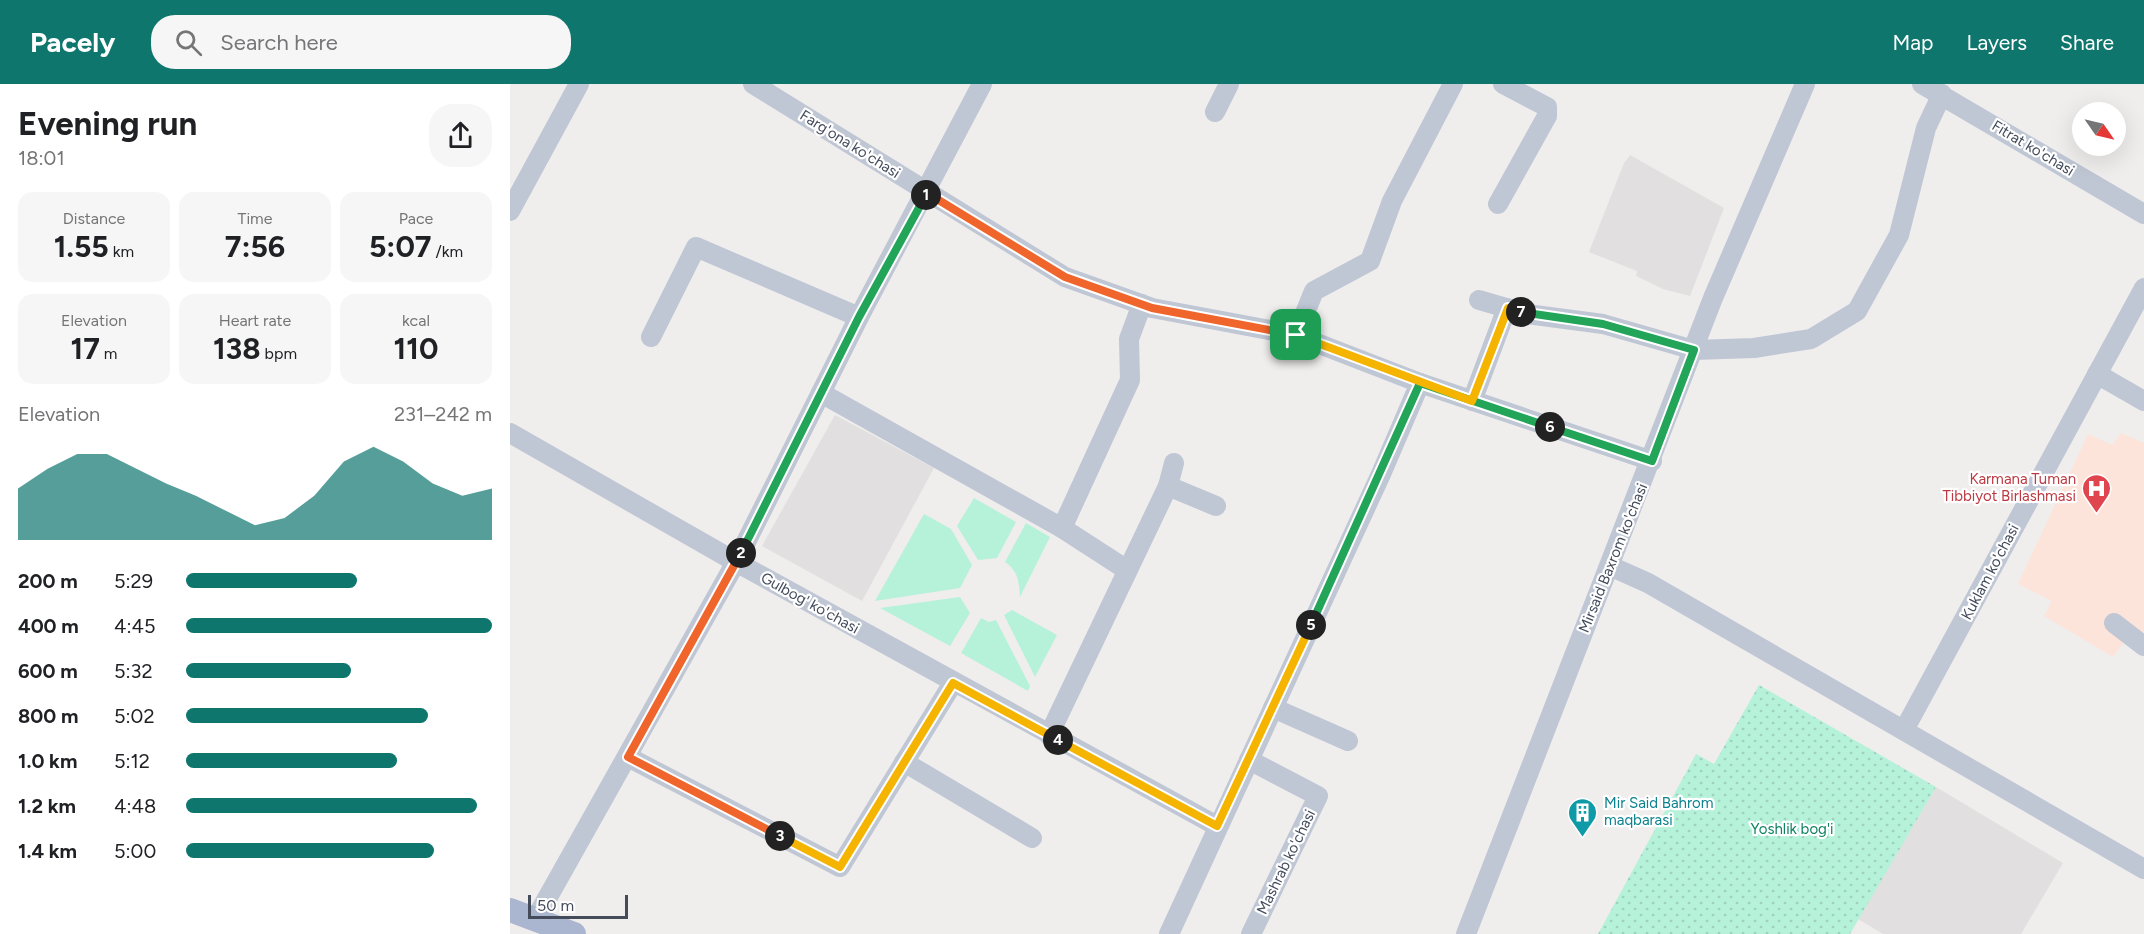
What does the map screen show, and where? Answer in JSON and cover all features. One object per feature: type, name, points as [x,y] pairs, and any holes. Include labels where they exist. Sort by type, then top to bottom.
[{"type":"main road","points":[[510,910],[574,934]]},
{"type":"street","points":[[510,212],[516,185],[579,84]]},
{"type":"street","name":"Farg'ona ko'chasi","points":[[753,84],[1065,277],[1142,304],[1296,335],[1420,383],[1652,461]]},
{"type":"street","points":[[535,920],[736,562],[859,317],[927,193],[982,84]]},
{"type":"street","points":[[1215,112],[1229,84]]},
{"type":"street","points":[[1296,335],[1314,291],[1370,261],[1392,201],[1453,84]]},
{"type":"street","points":[[1498,204],[1547,116],[1546,107],[1503,84]]},
{"type":"street","name":"Mirsaid Baxrom ko'chasi","points":[[1466,934],[1694,350],[1805,84]]},
{"type":"street","name":"Fitrat ko'chasi","points":[[1922,84],[2144,214]]},
{"type":"street","points":[[1479,300],[1508,308],[1603,324],[1694,350],[1754,348],[1811,339],[1857,311],[1899,235],[1926,128],[1942,94]]},
{"type":"street","points":[[651,337],[696,247],[859,317]]},
{"type":"street","name":"Kuklam ko'chasi","points":[[1904,730],[2144,288]]},
{"type":"street","points":[[1062,528],[1130,380],[1129,339],[1142,304]]},
{"type":"street","points":[[1472,401],[1508,308]]},
{"type":"street","points":[[2097,374],[2144,401]]},
{"type":"street","points":[[1168,934],[1420,383]]},
{"type":"street","points":[[821,393],[1062,528],[1127,570]]},
{"type":"street","name":"Gulbog' ko'chasi","points":[[510,434],[953,683],[1217,826]]},
{"type":"street","points":[[1049,735],[1168,486],[1174,463]]},
{"type":"street","points":[[1168,486],[1216,506]]},
{"type":"street","points":[[1610,566],[1648,583],[2144,869]]},
{"type":"street","points":[[2114,623],[2144,646]]},
{"type":"street","points":[[628,757],[840,867],[953,683]]},
{"type":"street","points":[[1273,708],[1348,741]]},
{"type":"street","name":"Mashrab ko'chasi","points":[[1249,760],[1318,796],[1251,934]]},
{"type":"street","points":[[904,762],[1032,838]]},
{"type":"shaded area","points":[[1630,155],[1724,208],[1690,296],[1663,289],[1636,276],[1637,271],[1589,252],[1624,163]]},
{"type":"shaded area","points":[[835,415],[934,468],[862,601],[762,546]]},
{"type":"shaded area","name":"Karmana Tuman Tibbiyot Birlashmasi","points":[[2121,433],[2144,443],[2144,658],[2124,642],[2113,657],[2044,616],[2052,601],[2018,584],[2088,434],[2112,445]]},
{"type":"shaded area","points":[[1936,787],[2063,863],[2021,934],[1883,934],[1858,919]]},
{"type":"green space","points":[[974,498],[1016,522],[997,558],[978,560],[957,526]]},
{"type":"green space","points":[[924,514],[951,529],[972,565],[960,588],[875,601]]},
{"type":"green space","points":[[1026,523],[1050,537],[1020,597],[1017,577],[1013,569],[1005,562]]},
{"type":"green space","points":[[960,597],[970,613],[950,646],[880,608]]},
{"type":"green space","points":[[1012,610],[1057,635],[1035,677],[1004,615]]},
{"type":"green space","points":[[981,618],[989,622],[996,620],[1030,686],[1028,691],[961,653]]},
{"type":"green space","name":"Yoshlik bog'i","points":[[1759,685],[1936,787],[1850,934],[1598,934],[1696,754],[1714,764]]},
{"type":"place","name":"Karmana Tuman Tibbiyot Birlashmasi","points":[[2097,514]]},
{"type":"place","name":"Mir Said Bahrom maqbarasi","points":[[1583,838]]},
{"type":"route","points":[[1296,335],[1152,308],[1065,277],[927,193],[859,317],[736,562],[628,757],[840,867],[953,683],[1217,826],[1381,474],[1420,383],[1472,401],[1652,461],[1694,350],[1603,324],[1527,314],[1508,308],[1472,401],[1296,335]]}]
